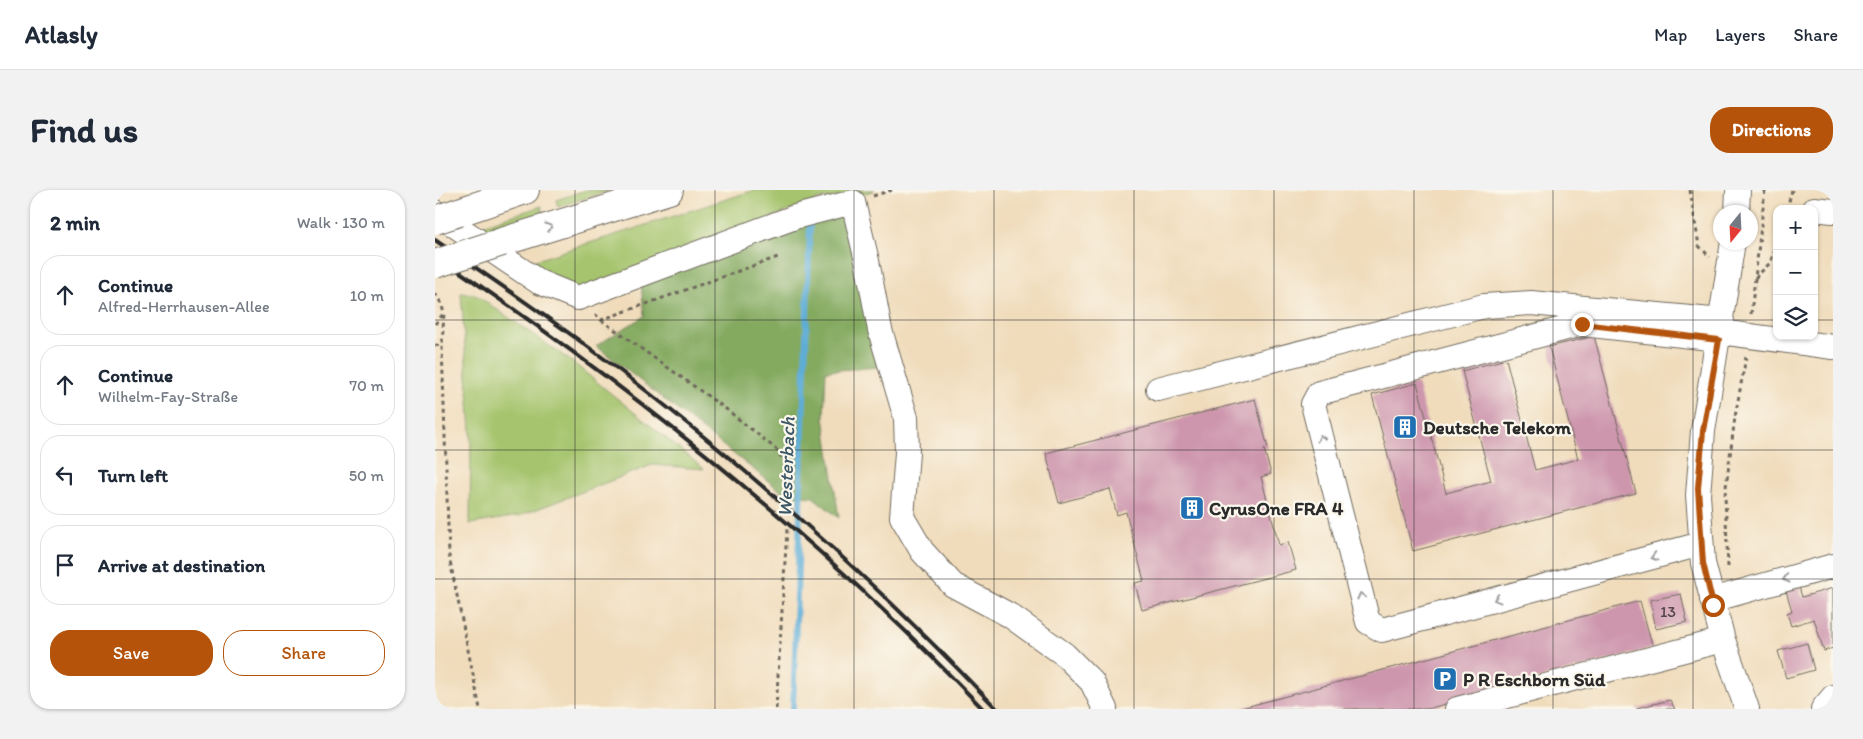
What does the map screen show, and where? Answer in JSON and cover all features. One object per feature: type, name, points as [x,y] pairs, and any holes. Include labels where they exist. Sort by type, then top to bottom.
[{"type":"highway","points":[[443,215],[525,190]]},
{"type":"highway","points":[[435,264],[669,190]]},
{"type":"street","points":[[1737,205],[1738,190]]},
{"type":"street","points":[[443,215],[539,282],[578,298],[795,217],[853,202],[867,261],[880,330],[906,418],[907,453],[902,517],[923,551],[953,585],[1009,615],[1064,654],[1092,682],[1105,709]]},
{"type":"street","points":[[1818,209],[1833,211]]},
{"type":"street","points":[[1732,250],[1703,431],[1698,488],[1702,553],[1712,600],[1723,640],[1747,709]]},
{"type":"street","points":[[1158,389],[1484,306],[1531,303],[1749,337],[1773,338]]},
{"type":"street","points":[[1702,553],[1382,630],[1368,622],[1313,404],[1319,393],[1582,324],[1720,331]]},
{"type":"street","points":[[1800,340],[1833,347]]},
{"type":"street","points":[[1712,600],[1833,566]]},
{"type":"street","points":[[1457,709],[1723,640]]},
{"type":"street","points":[[1823,709],[1833,697]]},
{"type":"path","points":[[1690,190],[1699,246],[1715,263],[1730,269]]},
{"type":"path","points":[[1712,600],[1729,574],[1725,495],[1735,417],[1749,337],[1765,190]]},
{"type":"path","points":[[1788,205],[1792,190]]},
{"type":"path","points":[[1755,278],[1770,263],[1775,250]]},
{"type":"path","points":[[601,320],[778,257]]},
{"type":"path","points":[[435,293],[444,313],[442,346],[449,556],[480,709]]},
{"type":"path","points":[[578,298],[601,320],[719,403],[776,448],[793,474]]},
{"type":"path","points":[[435,324],[444,313]]},
{"type":"path","points":[[435,345],[442,346]]},
{"type":"path","points":[[776,709],[787,529]]},
{"type":"green space","points":[[586,190],[611,190],[558,207],[556,200]]},
{"type":"green space","points":[[755,190],[875,190],[863,194],[820,199],[579,291],[527,263]]},
{"type":"green space","points":[[542,206],[541,210],[545,212],[486,231],[479,226]]},
{"type":"green space","points":[[843,207],[867,261],[878,367],[826,371],[824,417],[839,518],[813,497],[786,495],[596,346],[644,316],[641,284]]},
{"type":"green space","points":[[461,293],[476,295],[571,361],[704,469],[652,465],[519,516],[470,524],[471,431]]},
{"type":"building","name":"Deutsche Telekom","points":[[1594,336],[1636,493],[1413,551],[1372,395],[1417,383],[1446,493],[1491,481],[1462,371],[1506,359],[1535,470],[1578,459],[1549,347]]},
{"type":"building","name":"CyrusOne FRA 4","points":[[1255,399],[1268,448],[1264,449],[1271,474],[1261,477],[1279,545],[1288,542],[1296,570],[1142,610],[1135,583],[1144,581],[1126,512],[1117,515],[1110,489],[1059,503],[1046,453]]},
{"type":"building","points":[[1799,587],[1802,597],[1833,588],[1833,648],[1824,651],[1814,619],[1791,626],[1787,613],[1792,611],[1786,591]]},
{"type":"building","points":[[1681,594],[1687,622],[1656,629],[1650,600]]},
{"type":"building","name":"P R Eschborn Süd","points":[[1640,601],[1653,648],[1427,709],[1238,709]]},
{"type":"building","points":[[1807,643],[1814,670],[1786,678],[1778,651]]},
{"type":"building","points":[[1670,700],[1675,709],[1637,709],[1637,708]]},
{"type":"waterway","name":"Westerbach","points":[[793,709],[810,226]]},
{"type":"railway","points":[[435,240],[611,363],[730,458],[867,580],[955,665],[997,709]]},
{"type":"railway","points":[[435,255],[580,357],[721,467],[856,585],[921,646],[983,709]]},
{"type":"place","name":"Deutsche Telekom","points":[[1405,427]]},
{"type":"place","name":"CyrusOne FRA 4","points":[[1192,508]]},
{"type":"place","name":"P R Eschborn Süd","points":[[1445,679]]},
{"type":"route","points":[[1582,324],[1719,340],[1703,431],[1698,488],[1703,563],[1713,605]]}]
